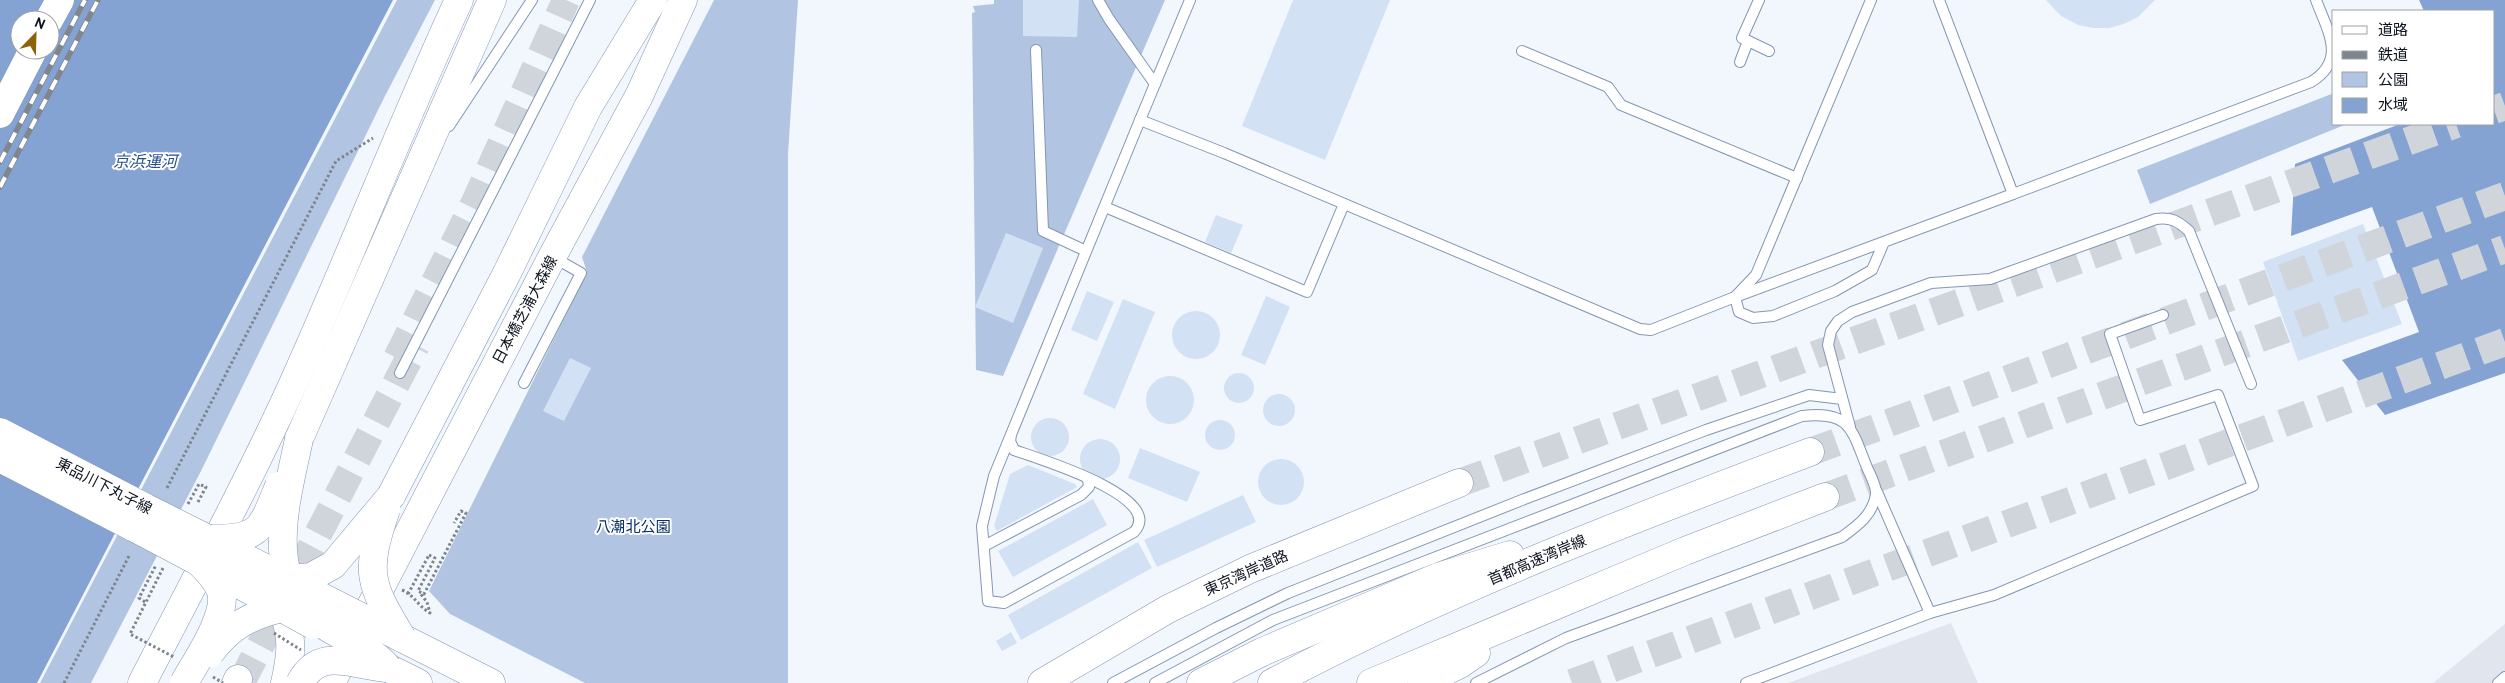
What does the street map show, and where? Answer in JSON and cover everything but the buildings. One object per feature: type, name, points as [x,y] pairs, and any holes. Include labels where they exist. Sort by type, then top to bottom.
[{"type":"main road","points":[[142,683],[259,457],[292,386],[419,86],[458,0]]},
{"type":"main road","points":[[204,550],[244,538],[254,533],[266,517],[367,281],[492,0]]},
{"type":"main road","points":[[402,638],[383,607],[372,578],[371,561],[374,543],[391,496],[507,273],[588,108],[653,0]]},
{"type":"main road","name":"日本橋芝浦大森線","points":[[331,683],[552,257],[639,96],[683,0]]},
{"type":"main road","points":[[0,114],[29,60]]},
{"type":"main road","name":"東品川下丸子線","points":[[0,432],[204,550]]},
{"type":"main road","points":[[285,683],[291,654],[290,632],[293,608],[290,580],[283,563],[281,537],[299,439]]},
{"type":"main road","name":"首都高速湾岸線","points":[[1272,683],[1397,620],[1652,511],[1810,452]]},
{"type":"main road","name":"東品川下丸子線","points":[[0,458],[204,550]]},
{"type":"main road","name":"東京湾岸道路","points":[[1042,683],[1168,609],[1250,569],[1460,483]]},
{"type":"main road","points":[[262,582],[311,577],[333,565],[391,496]]},
{"type":"main road","points":[[1371,683],[1540,610],[1685,551],[1825,498]]},
{"type":"main road","points":[[1201,683],[1262,652],[1438,577],[1652,511]]},
{"type":"main road","points":[[204,550],[290,580],[491,683]]},
{"type":"main road","points":[[204,550],[242,561],[262,582],[293,608]]},
{"type":"main road","points":[[204,550],[293,608],[376,654],[388,668]]},
{"type":"main road","points":[[184,683],[214,626],[222,600],[220,590],[204,550]]},
{"type":"main road","points":[[184,683],[232,628],[259,613],[293,608],[344,615],[381,633],[402,638]]},
{"type":"main road","points":[[1422,683],[1460,664],[1540,610]]},
{"type":"main road","points":[[300,683],[306,672],[313,666],[333,660],[388,668],[418,683]]},
{"type":"lane","points":[[410,186],[532,0]]},
{"type":"lane","points":[[400,373],[590,0]]},
{"type":"lane","points":[[1098,0],[1109,19],[1155,84]]},
{"type":"lane","points":[[1011,435],[1010,441],[1014,450],[1110,487],[1131,502],[1138,513],[1140,521],[1139,527],[1134,532],[1004,603],[988,601],[982,526],[994,476],[1190,0]]},
{"type":"lane","points":[[1759,0],[1742,38],[1769,51]]},
{"type":"lane","points":[[1735,297],[1756,275],[1870,0]]},
{"type":"lane","points":[[1939,0],[2013,194]]},
{"type":"lane","points":[[1140,120],[1640,329],[1651,330],[2322,76],[2328,70],[2332,59],[2332,46],[2316,0]]},
{"type":"lane","points":[[1740,62],[1748,41]]},
{"type":"lane","points":[[1036,50],[1044,231],[1086,251]]},
{"type":"lane","points":[[1522,51],[1608,87],[1621,105],[1797,178]]},
{"type":"lane","points":[[1105,206],[1307,292],[1344,204]]},
{"type":"lane","points":[[1930,613],[1850,427],[1828,345],[1831,331],[1838,321],[1852,312],[1931,283],[1990,279],[2156,219],[2168,218],[2179,222],[2188,231],[2251,384]]},
{"type":"lane","points":[[1735,297],[1740,312],[1753,318],[1773,316],[1835,291],[1872,270],[1884,242]]},
{"type":"lane","points":[[524,383],[581,274],[552,257]]},
{"type":"lane","points":[[1746,683],[1930,613],[1994,595],[2253,486],[2218,395],[2140,420],[2110,334],[2163,315]]},
{"type":"lane","points":[[1113,683],[1216,628],[1288,593],[1381,558],[1522,500],[1706,430],[1809,395],[1842,399]]},
{"type":"lane","points":[[1155,683],[1273,620],[1802,416],[1822,414],[1840,420],[1850,427]]},
{"type":"lane","points":[[984,546],[1081,495],[1089,487],[1088,479]]},
{"type":"lane","points":[[1476,683],[1566,638],[1842,537],[1864,521],[1873,506],[1877,492]]},
{"type":"lane","points":[[2498,683],[2505,677]]},
{"type":"path","points":[[167,488],[336,161],[374,138]]},
{"type":"path","points":[[184,511],[200,484],[206,487],[198,502]]},
{"type":"path","points":[[429,555],[435,558],[418,591],[424,594],[466,513],[461,511],[454,522]]},
{"type":"path","points":[[64,683],[130,554]]},
{"type":"path","points":[[146,602],[140,598],[157,564]]},
{"type":"shaded area","points":[[1951,623],[1978,683],[1788,683]]},
{"type":"shaded area","points":[[2505,624],[2505,683],[2433,683]]},
{"type":"green space","points":[[397,0],[435,0],[384,98],[201,471],[91,683],[40,683]]},
{"type":"green space","name":"八潮北公園","points":[[714,0],[798,0],[788,154],[788,683],[585,683],[450,614],[429,591],[587,272],[582,257]]},
{"type":"green space","points":[[994,0],[1165,0],[1003,376],[976,370],[972,13],[975,12],[973,6],[994,4]]},
{"type":"green space","points":[[2332,94],[2332,125],[2345,125],[2150,204],[2137,170]]},
{"type":"water","name":"京浜運河","points":[[0,0],[393,0],[37,683],[0,683]]},
{"type":"water","points":[[2419,0],[2505,0],[2505,373],[2385,415],[2342,360],[2419,332],[2372,207],[2291,236],[2295,164],[2397,125],[2495,125],[2495,10],[2424,10]]},
{"type":"tunnel","points":[[397,358],[476,200],[566,0]]},
{"type":"tunnel","points":[[2495,110],[2505,106]]},
{"type":"tunnel","points":[[1459,483],[2453,125]]},
{"type":"tunnel","points":[[1810,452],[2505,196]]},
{"type":"tunnel","points":[[1825,497],[2505,249]]},
{"type":"tunnel","points":[[1572,683],[2505,342]]},
{"type":"tunnel","points":[[241,683],[416,345]]},
{"type":"railway","points":[[0,162],[85,0]]},
{"type":"railway","points":[[0,187],[98,0]]}]
